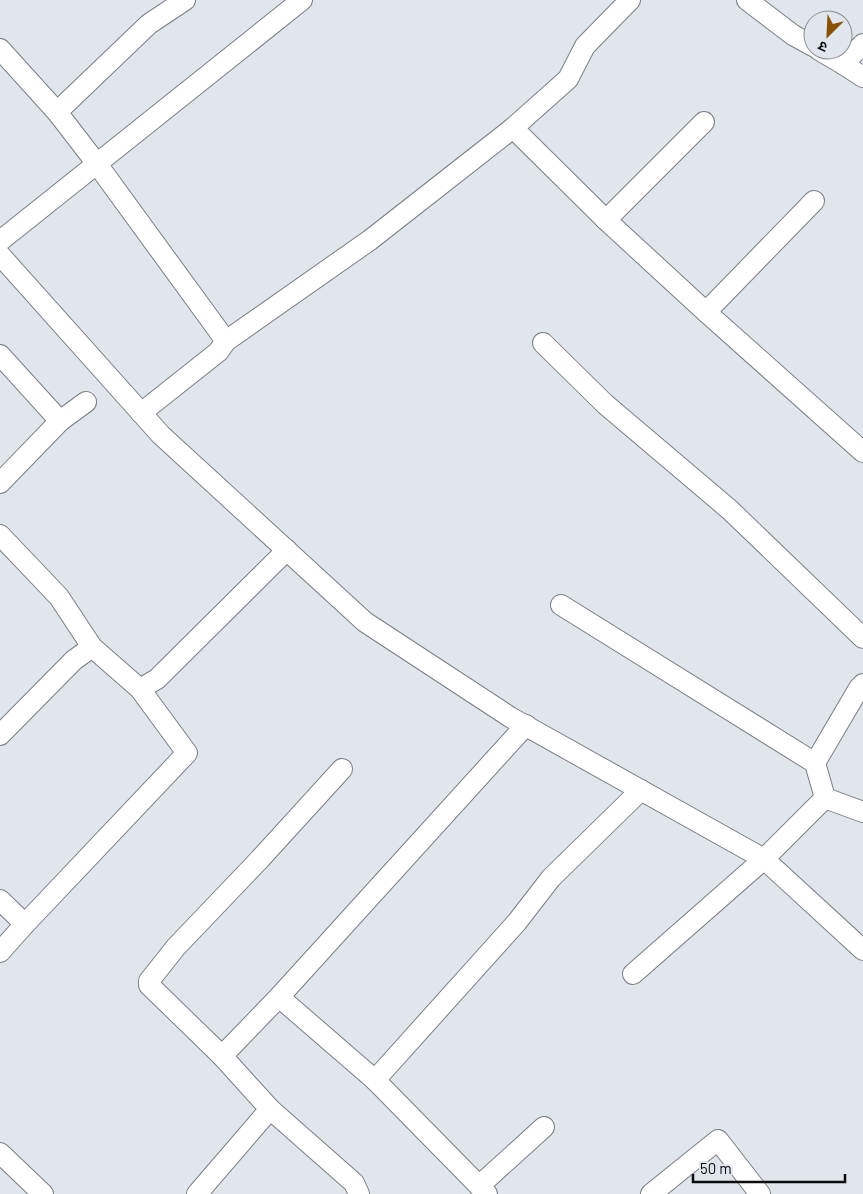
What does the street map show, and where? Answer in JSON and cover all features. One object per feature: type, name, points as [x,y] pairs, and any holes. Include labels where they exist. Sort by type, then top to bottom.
[{"type":"street","points":[[57,112],[149,24],[184,0]]},
{"type":"street","points":[[0,241],[302,0]]},
{"type":"street","points":[[141,413],[218,352],[226,341],[370,240],[513,128],[568,79],[585,46],[630,0]]},
{"type":"street","points":[[747,0],[803,40]]},
{"type":"street","points":[[843,64],[863,44]]},
{"type":"street","points":[[0,49],[57,112],[226,341]]},
{"type":"street","points":[[836,60],[863,78]]},
{"type":"street","points":[[606,220],[704,122]]},
{"type":"street","points":[[513,128],[606,220],[863,452]]},
{"type":"street","points":[[706,312],[814,201]]},
{"type":"street","points":[[0,255],[161,435],[366,622],[510,717],[764,859],[863,950]]},
{"type":"street","points":[[543,343],[606,404],[730,510],[863,638]]},
{"type":"street","points":[[0,355],[60,421]]},
{"type":"street","points":[[0,483],[60,421],[86,402]]},
{"type":"street","points":[[0,535],[59,597],[92,647],[140,690],[188,753],[0,952]]},
{"type":"street","points":[[140,690],[157,679],[287,550]]},
{"type":"street","points":[[562,605],[816,763],[825,798]]},
{"type":"street","points":[[0,735],[74,660],[92,647]]},
{"type":"street","points":[[816,763],[863,684]]},
{"type":"street","points":[[222,1056],[279,997],[526,725]]},
{"type":"street","points":[[342,769],[176,947],[149,981],[149,985],[222,1056],[270,1109],[354,1183],[359,1194]]},
{"type":"street","points":[[375,1080],[517,922],[551,878],[641,790]]},
{"type":"street","points":[[825,798],[863,812]]},
{"type":"street","points":[[633,974],[764,859],[825,798]]},
{"type":"street","points":[[0,900],[25,924]]},
{"type":"street","points":[[279,997],[375,1080],[483,1190],[544,1127]]},
{"type":"street","points":[[197,1194],[270,1109]]},
{"type":"street","points":[[651,1194],[718,1140],[760,1194]]},
{"type":"street","points":[[0,1153],[43,1194]]}]
